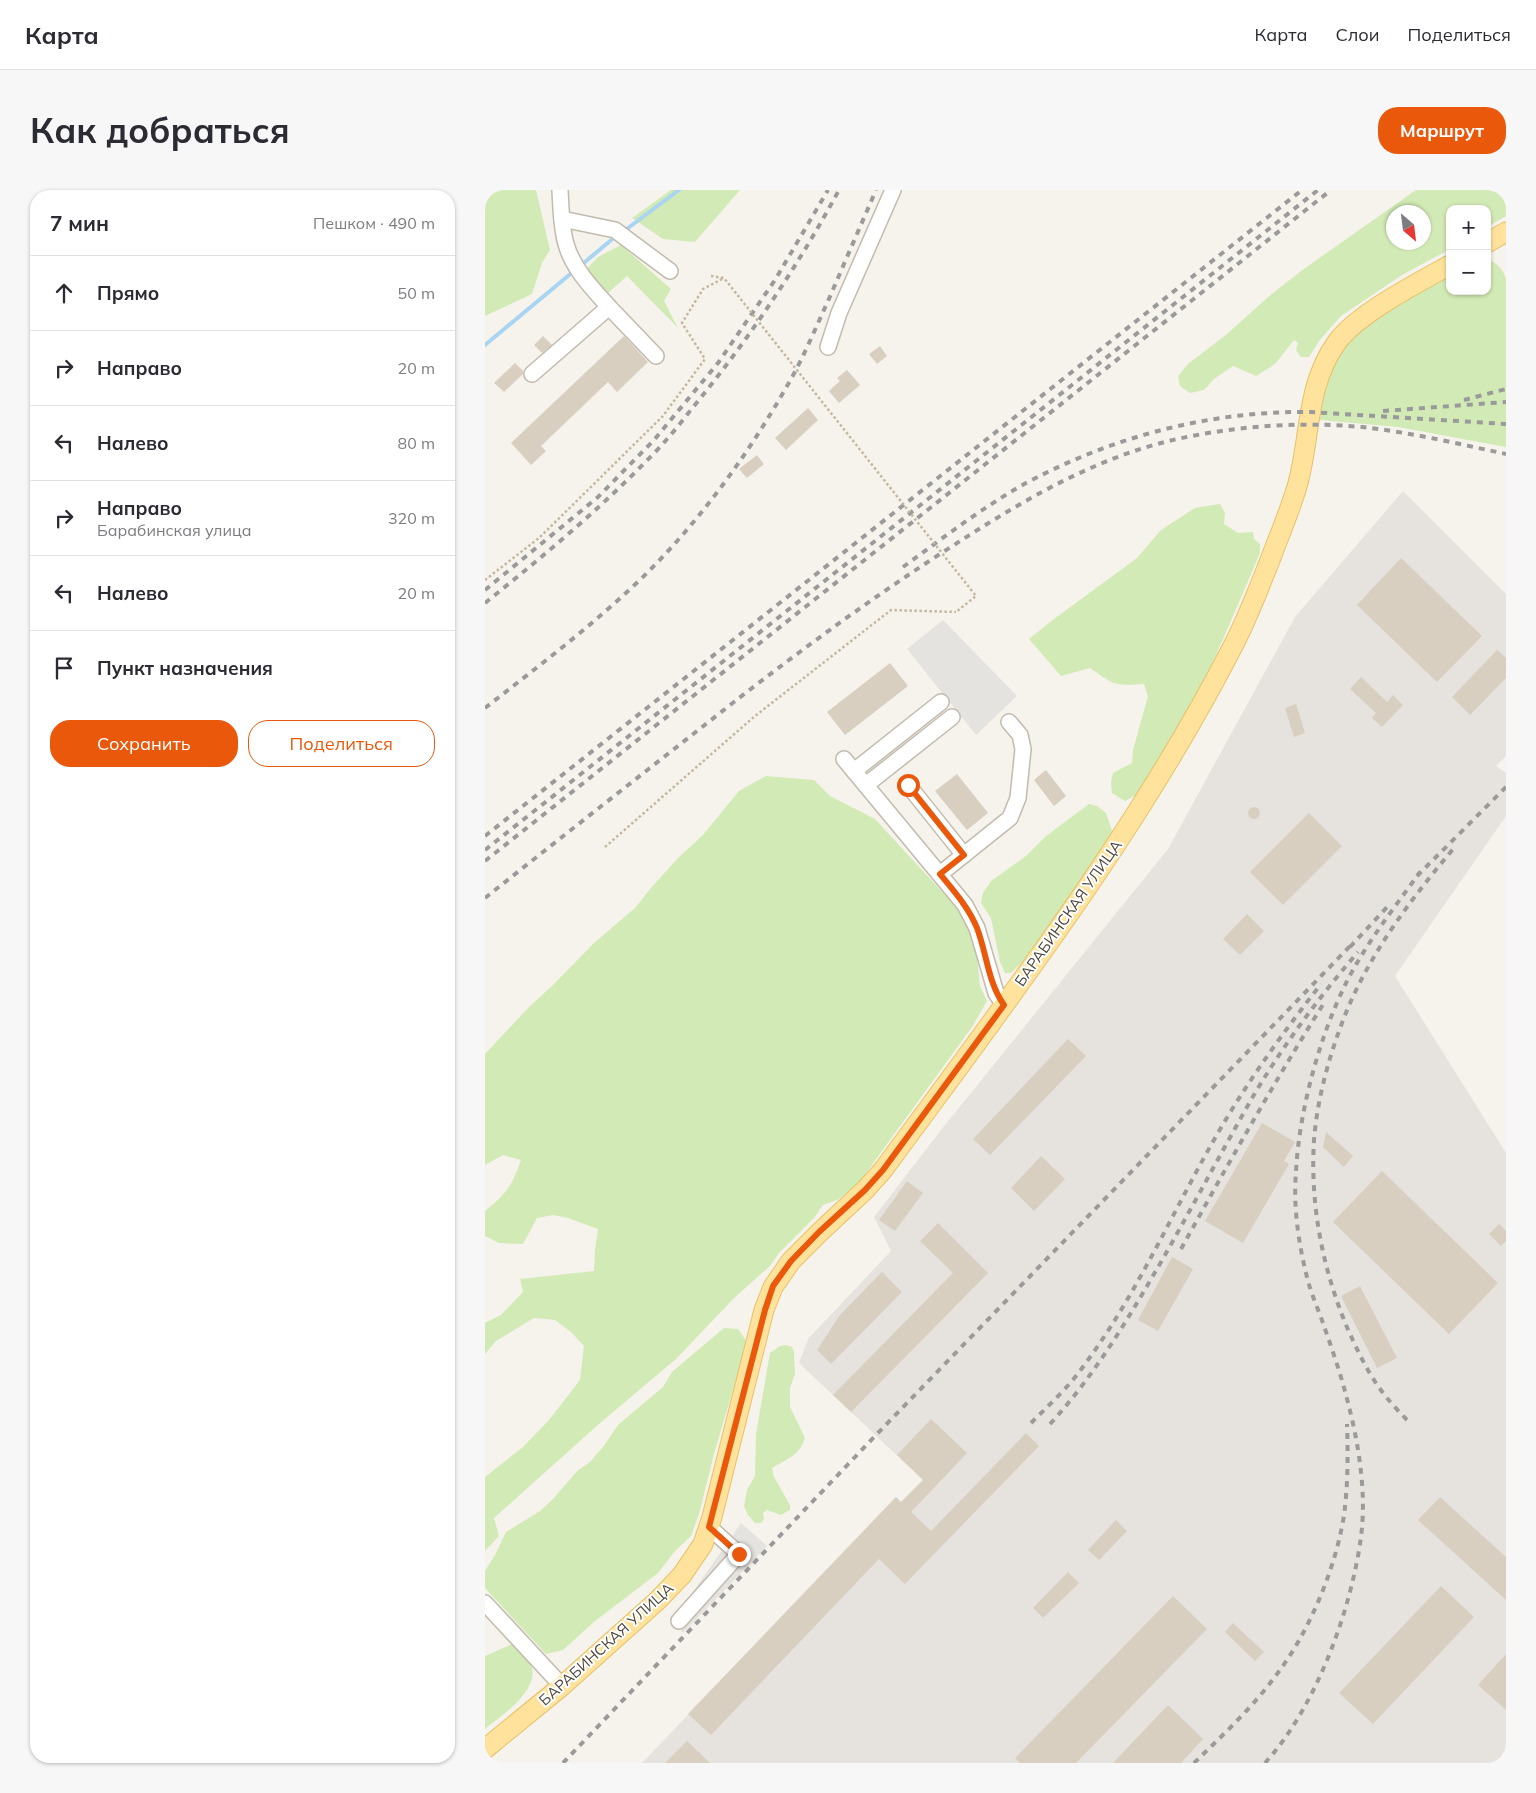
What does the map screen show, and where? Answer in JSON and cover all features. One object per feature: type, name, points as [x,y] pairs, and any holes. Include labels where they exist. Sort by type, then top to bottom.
[{"type":"main road","points":[[1491,241],[1506,232]]},
{"type":"main road","name":"БАРАБИНСКАЯ УЛИЦА","points":[[485,1749],[562,1686],[657,1601],[682,1575],[703,1544],[773,1286],[791,1261],[819,1232],[865,1190],[883,1170],[1004,1005],[1115,847],[1183,735],[1233,644],[1263,579],[1290,509],[1298,480],[1310,412],[1319,376],[1328,356],[1339,339],[1363,318],[1446,267]]},
{"type":"street","points":[[560,190],[565,244],[574,263],[590,286],[656,356]]},
{"type":"street","points":[[828,348],[839,313],[893,190]]},
{"type":"street","points":[[562,219],[615,230],[670,271]]},
{"type":"street","points":[[532,374],[609,307]]},
{"type":"street","points":[[854,771],[941,702]]},
{"type":"street","points":[[866,785],[952,716]]},
{"type":"street","points":[[940,874],[1009,818],[1018,798],[1023,767],[1023,749],[1020,735],[1009,722]]},
{"type":"street","points":[[844,759],[965,905],[977,928],[996,993],[1004,1005]]},
{"type":"street","points":[[908,785],[964,855]]},
{"type":"street","points":[[679,1622],[739,1554],[709,1527]]},
{"type":"street","points":[[485,1603],[562,1686]]},
{"type":"path","points":[[605,847],[755,716],[891,610],[955,612],[976,596],[723,278],[711,276]]},
{"type":"path","points":[[485,580],[539,538],[663,416],[705,359],[682,323],[703,289],[723,278]]},
{"type":"shaded area","points":[[1403,491],[1506,594],[1506,756],[1496,766],[1506,773],[1506,816],[1395,976],[1506,1153],[1506,1763],[642,1763],[896,1497],[901,1502],[923,1480],[799,1363],[808,1339],[891,1251],[874,1217],[941,1130],[1168,849],[1295,617]]},
{"type":"shaded area","points":[[943,620],[1017,696],[976,735],[907,649]]},
{"type":"shaded area","points":[[741,1523],[767,1546],[683,1633],[670,1618],[688,1599]]},
{"type":"green space","points":[[485,190],[536,190],[550,250],[542,263],[532,294],[485,316]]},
{"type":"green space","points":[[671,190],[740,190],[695,242],[663,239],[632,218]]},
{"type":"green space","points":[[1416,190],[1506,190],[1506,216],[1491,225],[1491,205],[1446,205],[1446,251],[1402,275],[1341,316],[1319,341],[1309,357],[1301,357],[1296,350],[1298,343],[1294,340],[1275,364],[1256,376],[1233,366],[1214,379],[1204,390],[1190,393],[1180,386],[1178,376],[1188,364],[1227,334],[1301,271],[1386,211],[1386,250],[1431,250],[1431,205],[1395,205]]},
{"type":"green space","points":[[621,245],[671,289],[664,301],[678,328],[627,276],[608,293],[586,270],[598,257]]},
{"type":"green space","points":[[1491,261],[1499,267],[1506,279],[1506,447],[1398,427],[1320,420],[1322,396],[1327,375],[1336,356],[1363,326],[1446,274],[1446,295],[1491,295]]},
{"type":"green space","points":[[1220,504],[1225,513],[1224,524],[1238,533],[1253,532],[1254,539],[1260,544],[1260,553],[1191,710],[1142,792],[1125,801],[1112,793],[1111,782],[1113,773],[1132,763],[1133,750],[1148,696],[1144,684],[1126,685],[1115,683],[1090,668],[1061,676],[1029,639],[1137,558],[1161,530],[1195,508]]},
{"type":"green space","points":[[766,776],[814,780],[830,796],[875,819],[945,895],[961,909],[975,938],[980,986],[987,1001],[972,1027],[858,1184],[837,1200],[823,1205],[814,1218],[779,1253],[770,1266],[735,1297],[676,1359],[600,1423],[494,1518],[499,1536],[485,1551],[485,1477],[523,1447],[549,1420],[580,1380],[584,1346],[571,1332],[555,1320],[534,1318],[496,1341],[485,1354],[485,1323],[501,1315],[523,1292],[520,1279],[594,1271],[598,1229],[568,1218],[553,1215],[537,1218],[523,1244],[499,1243],[485,1236],[485,1211],[508,1189],[521,1160],[503,1155],[485,1165],[485,1054],[529,1007],[594,943],[635,908],[677,859],[703,835],[739,791]]},
{"type":"green space","points":[[1089,804],[1097,806],[1106,813],[1112,831],[1102,856],[1021,963],[1011,973],[1005,973],[1000,962],[991,918],[981,903],[983,893],[991,881],[1026,856],[1046,836]]},
{"type":"green space","points":[[724,1328],[738,1329],[747,1342],[714,1454],[699,1514],[691,1536],[675,1551],[658,1573],[595,1621],[563,1650],[546,1654],[485,1588],[485,1571],[506,1532],[540,1511],[553,1499],[578,1470],[589,1463],[618,1425],[663,1387],[672,1372]]},
{"type":"green space","points":[[780,1346],[792,1347],[794,1352],[795,1374],[790,1388],[790,1407],[805,1438],[796,1453],[772,1468],[774,1477],[790,1505],[790,1510],[781,1515],[767,1510],[763,1513],[764,1519],[761,1523],[755,1523],[748,1515],[744,1506],[747,1490],[755,1476],[756,1434],[770,1353]]},
{"type":"green space","points":[[512,1644],[523,1653],[531,1665],[533,1675],[523,1696],[514,1706],[485,1729],[485,1656]]},
{"type":"building","points":[[543,336],[552,345],[542,353],[534,345]]},
{"type":"building","points":[[624,336],[648,362],[617,392],[608,382],[541,446],[546,451],[531,465],[511,443]]},
{"type":"building","points":[[880,346],[887,356],[877,364],[869,354]]},
{"type":"building","points":[[515,363],[523,371],[523,374],[504,392],[494,383]]},
{"type":"building","points":[[847,370],[860,385],[839,403],[829,391],[840,381],[837,378]]},
{"type":"building","points":[[808,408],[818,420],[786,450],[775,438]]},
{"type":"building","points":[[757,455],[764,464],[747,478],[739,469]]},
{"type":"building","points":[[1401,558],[1482,636],[1437,682],[1357,605]]},
{"type":"building","points":[[1497,650],[1506,658],[1506,678],[1470,715],[1452,697]]},
{"type":"building","points":[[890,663],[908,686],[845,735],[827,712]]},
{"type":"building","points":[[1361,677],[1387,702],[1393,695],[1403,705],[1382,727],[1372,718],[1376,713],[1350,689]]},
{"type":"building","points":[[1296,704],[1305,733],[1294,737],[1285,708]]},
{"type":"building","points":[[1046,770],[1066,796],[1054,806],[1034,780]]},
{"type":"building","points":[[957,774],[988,813],[967,830],[935,791]]},
{"type":"building","points":[[1254,807],[1260,813],[1254,819],[1248,813]]},
{"type":"building","points":[[1309,813],[1342,846],[1283,905],[1250,872]]},
{"type":"building","points":[[1247,914],[1264,931],[1240,955],[1223,939]]},
{"type":"building","points":[[1068,1039],[1086,1056],[990,1155],[973,1139]]},
{"type":"building","points":[[1262,1123],[1295,1142],[1284,1161],[1289,1164],[1243,1243],[1205,1221]]},
{"type":"building","points":[[1326,1132],[1353,1156],[1344,1167],[1323,1147]]},
{"type":"building","points":[[1041,1156],[1065,1179],[1034,1211],[1011,1188]]},
{"type":"building","points":[[1382,1171],[1498,1283],[1449,1334],[1333,1222]]},
{"type":"building","points":[[907,1181],[923,1193],[895,1231],[879,1220]]},
{"type":"building","points":[[938,1223],[988,1273],[851,1412],[833,1395],[953,1273],[920,1241]]},
{"type":"building","points":[[1499,1224],[1506,1231],[1506,1241],[1501,1246],[1489,1234]]},
{"type":"building","points":[[1172,1257],[1193,1269],[1158,1331],[1138,1320]]},
{"type":"building","points":[[882,1272],[902,1292],[831,1364],[817,1350],[840,1315]]},
{"type":"building","points":[[1360,1286],[1397,1358],[1377,1368],[1341,1296]]},
{"type":"building","points":[[931,1419],[967,1453],[911,1512],[931,1531],[1026,1433],[1039,1446],[905,1584],[879,1559],[711,1735],[688,1714],[896,1497],[901,1502],[923,1480],[897,1455]]},
{"type":"building","points":[[1440,1497],[1506,1557],[1506,1600],[1418,1520]]},
{"type":"building","points":[[1116,1520],[1127,1531],[1099,1560],[1088,1550]]},
{"type":"building","points":[[1068,1572],[1079,1583],[1043,1618],[1033,1608]]},
{"type":"building","points":[[1441,1586],[1474,1617],[1373,1724],[1339,1693]]},
{"type":"building","points":[[1173,1596],[1207,1629],[1076,1763],[1020,1763],[1015,1758]]},
{"type":"building","points":[[1233,1623],[1264,1652],[1255,1661],[1225,1632]]},
{"type":"building","points":[[1506,1654],[1506,1710],[1478,1685]]},
{"type":"building","points":[[1168,1705],[1203,1739],[1181,1763],[1113,1763]]},
{"type":"building","points":[[687,1741],[710,1763],[665,1763]]},
{"type":"waterway","points":[[624,231],[679,190]]},
{"type":"waterway","points":[[579,267],[616,236]]},
{"type":"waterway","points":[[485,345],[574,271]]},
{"type":"railway","points":[[485,590],[598,497],[654,440],[718,363],[775,280],[828,190]]},
{"type":"railway","points":[[485,603],[597,508],[669,437],[734,355],[772,301],[807,246],[839,190]]},
{"type":"railway","points":[[485,708],[568,643],[628,591],[687,530],[723,484],[757,436],[787,386],[809,344],[876,190]]},
{"type":"railway","points":[[485,836],[1302,190]]},
{"type":"railway","points":[[485,850],[1318,190]]},
{"type":"railway","points":[[485,861],[1331,190]]},
{"type":"railway","points":[[1464,400],[1506,389]]},
{"type":"railway","points":[[1383,411],[1506,402]]},
{"type":"railway","points":[[903,567],[979,512],[1026,483],[1094,452],[1163,430],[1236,416],[1310,412],[1506,424]]},
{"type":"railway","points":[[485,898],[739,698],[871,600],[982,527],[1068,478],[1129,453],[1160,443],[1213,432],[1277,425],[1341,425],[1380,429],[1506,454]]},
{"type":"railway","points":[[1417,876],[1506,787]]},
{"type":"railway","points":[[1407,1420],[1387,1398],[1369,1372],[1346,1325],[1330,1280],[1319,1234],[1316,1211],[1313,1164],[1314,1140],[1320,1096],[1328,1066],[1342,1023],[1363,976],[1406,909],[1454,848]]},
{"type":"railway","points":[[1265,1763],[1300,1714],[1328,1657],[1349,1596],[1356,1566],[1363,1519],[1358,1447],[1350,1412],[1336,1360],[1310,1287],[1299,1241],[1295,1186],[1302,1119],[1308,1090],[1325,1033],[1347,981],[1374,936],[1420,872]]},
{"type":"railway","points":[[1350,947],[1389,905]]},
{"type":"railway","points":[[563,1763],[876,1435],[1354,942]]},
{"type":"railway","points":[[1050,1424],[1082,1386],[1123,1325],[1278,1056],[1358,952]]},
{"type":"railway","points":[[1031,1423],[1073,1380],[1106,1334],[1143,1272],[1231,1111],[1274,1046],[1321,984]]},
{"type":"railway","points":[[1181,1249],[1268,1095],[1324,1003]]},
{"type":"railway","points":[[1194,1763],[1268,1686],[1301,1637],[1321,1595],[1330,1572],[1342,1528],[1347,1486],[1347,1424]]},
{"type":"route","points":[[739,1554],[709,1527],[765,1310],[773,1286],[791,1261],[819,1232],[865,1190],[883,1170],[1004,1005],[996,993],[977,928],[965,905],[940,874],[964,855],[908,785]]}]
